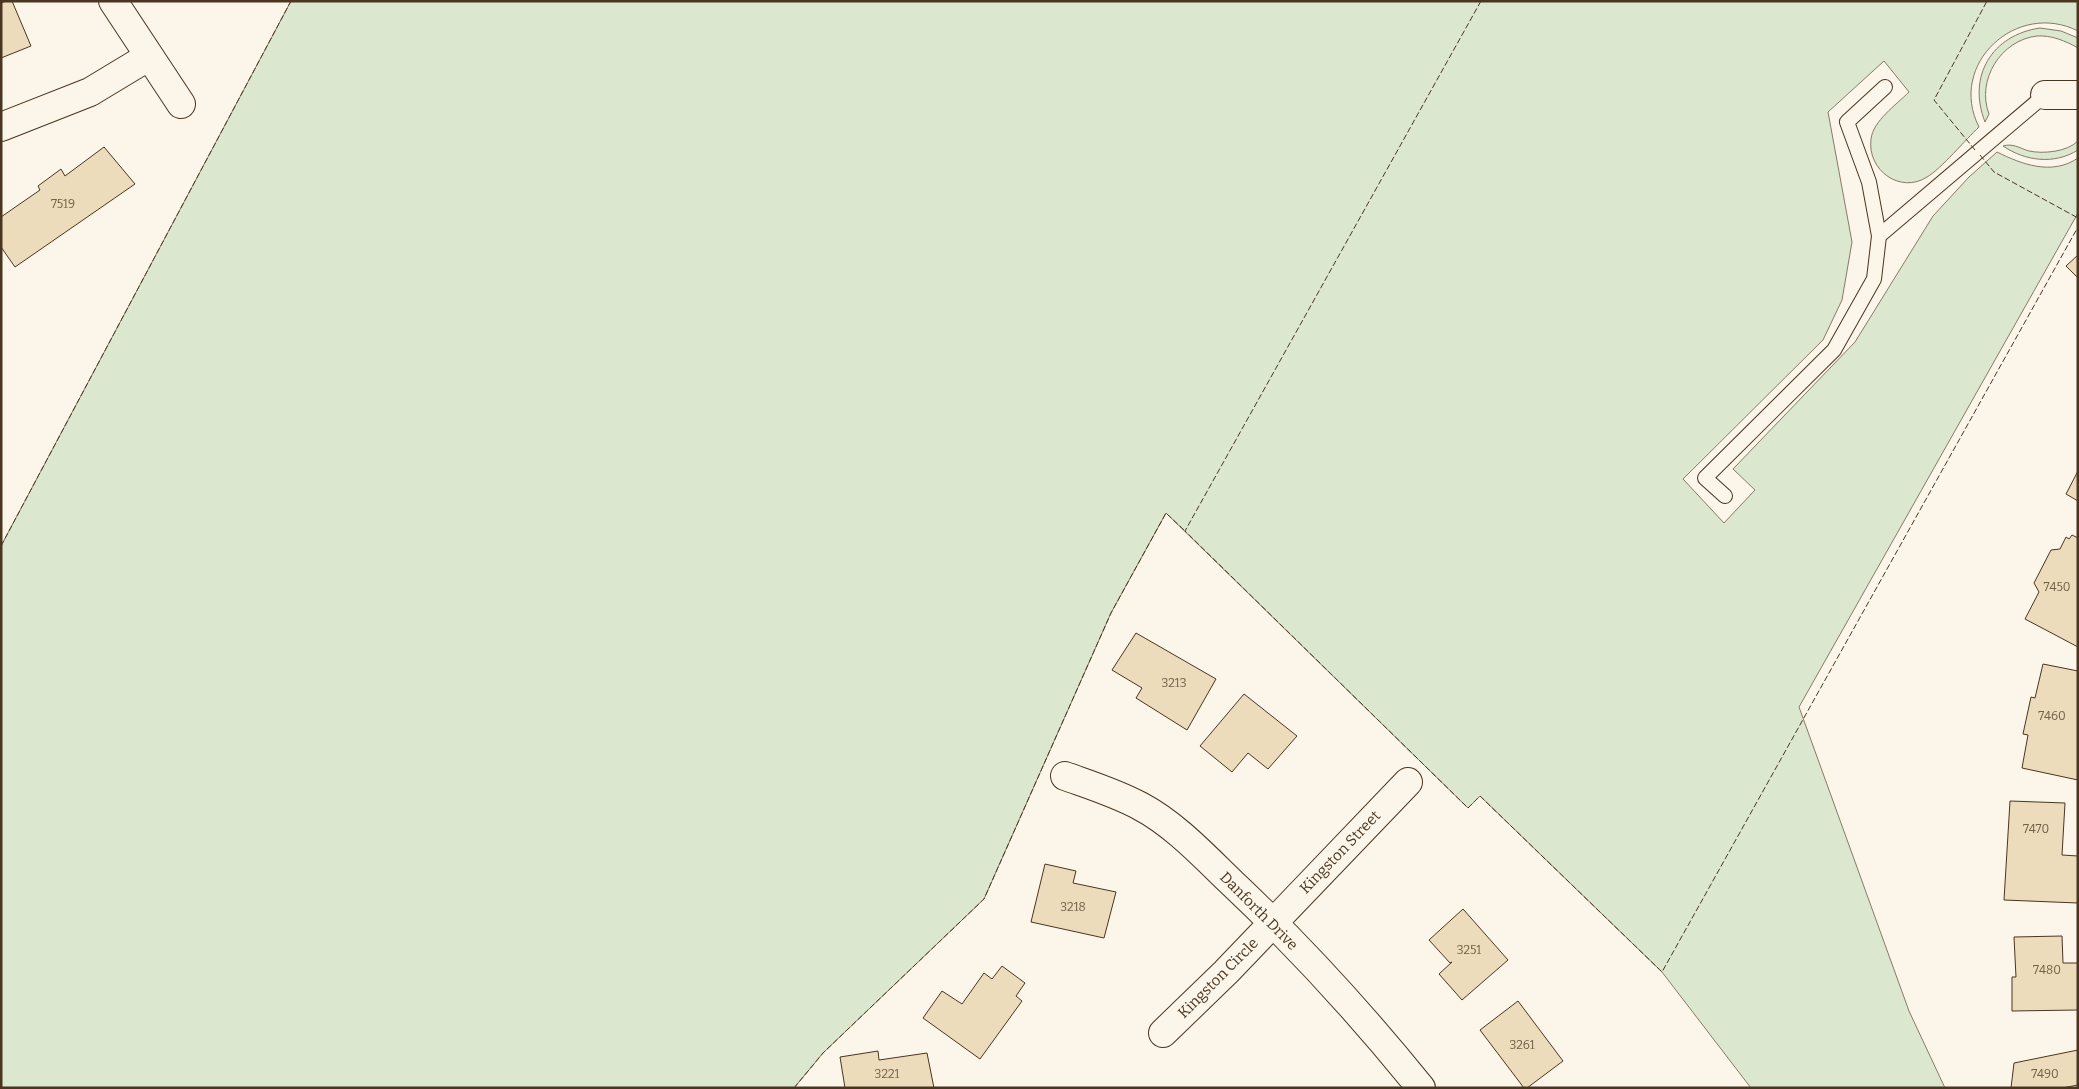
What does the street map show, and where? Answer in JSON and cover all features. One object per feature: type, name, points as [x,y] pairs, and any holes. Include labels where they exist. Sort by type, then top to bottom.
[{"type":"street","points":[[114,1],[148,57],[181,104]]},
{"type":"street","points":[[1,127],[90,92],[148,57]]},
{"type":"street","points":[[2045,95],[2078,95]]},
{"type":"street","name":"Danforth Drive","points":[[1065,776],[1103,789],[1140,806],[1170,826],[1273,922],[1384,1042],[1420,1088]]},
{"type":"street","name":"Kingston Street","points":[[1273,922],[1408,782]]},
{"type":"street","name":"Kingston Circle","points":[[1163,1033],[1226,972],[1273,922]]},
{"type":"lane","points":[[1725,496],[1706,478],[1834,350],[1874,279],[1879,236],[1870,182],[1847,122],[1885,87]]},
{"type":"lane","points":[[1879,236],[2045,95]]},
{"type":"green space","points":[[291,1],[2078,1],[2078,31],[2055,24],[2032,24],[2011,31],[1994,44],[1980,61],[1972,81],[1972,104],[1979,127],[1939,168],[1917,182],[1897,181],[1888,176],[1880,170],[1874,161],[1871,151],[1871,139],[1876,126],[1909,92],[1884,61],[1828,112],[1852,242],[1842,300],[1823,340],[1683,479],[1724,523],[1755,490],[1733,469],[1855,342],[1933,216],[1969,177],[1997,152],[2026,164],[2047,167],[2058,166],[2078,158],[2078,213],[1799,707],[1909,1011],[1945,1088],[1751,1088],[1662,972],[1480,796],[1468,808],[1166,513],[1111,613],[984,899],[823,1053],[794,1088],[1,1088],[1,546]]},
{"type":"green space","points":[[2040,28],[2061,31],[2078,38],[2078,48],[2048,36],[2024,39],[2012,45],[2003,53],[1989,75],[1986,101],[1989,114],[1985,122],[1980,105],[1979,89],[1982,74],[1988,60],[2009,39],[2023,32]]},
{"type":"green space","points":[[2078,141],[2078,150],[2069,155],[2050,159],[2030,158],[2003,146],[2013,145],[2029,151],[2048,152],[2068,148]]},
{"type":"building","points":[[12,1],[31,46],[1,58],[1,3]]},
{"type":"building","points":[[104,147],[135,184],[15,267],[1,247],[1,217],[40,190],[38,186],[61,169],[65,176]]},
{"type":"building","points":[[2078,255],[2078,278],[2066,266]]},
{"type":"building","points":[[2078,471],[2078,501],[2066,494]]},
{"type":"building","points":[[2072,535],[2078,538],[2078,647],[2025,619],[2039,592],[2034,583],[2051,550],[2060,549],[2066,537],[2069,539]]},
{"type":"building","points":[[1136,633],[1216,679],[1187,730],[1136,698],[1142,688],[1112,670]]},
{"type":"building","points":[[2043,664],[2078,671],[2078,780],[2022,768],[2028,735],[2023,734],[2031,697],[2035,698]]},
{"type":"building","points":[[1244,694],[1297,736],[1268,769],[1248,753],[1232,772],[1200,746]]},
{"type":"building","points":[[2010,801],[2065,803],[2062,855],[2078,856],[2078,903],[2004,900]]},
{"type":"building","points":[[1045,864],[1076,871],[1073,883],[1116,892],[1104,938],[1031,922]]},
{"type":"building","points":[[1463,909],[1508,960],[1462,1000],[1439,974],[1452,962],[1450,963],[1429,940]]},
{"type":"building","points":[[2062,936],[2063,963],[2078,963],[2078,1010],[2012,1011],[2012,977],[2016,977],[2014,937]]},
{"type":"building","points":[[1002,966],[1025,983],[1016,996],[1022,1001],[980,1059],[923,1018],[942,991],[962,1004],[984,973],[992,979]]},
{"type":"building","points":[[1518,1001],[1563,1061],[1527,1088],[1524,1088],[1480,1030]]},
{"type":"building","points":[[2078,1050],[2078,1085],[2062,1088],[2011,1088],[2014,1063]]},
{"type":"building","points":[[878,1051],[879,1060],[927,1053],[934,1088],[845,1088],[840,1057]]},
{"type":"fence","points":[[1,546],[291,1]]},
{"type":"fence","points":[[1481,1],[1185,531],[1468,808],[1480,796],[1662,972],[2078,227]]},
{"type":"fence","points":[[1975,150],[1934,100],[1987,1]]},
{"type":"fence","points":[[1980,155],[1994,172],[2078,218]]},
{"type":"fence","points":[[794,1088],[823,1053],[984,899],[1111,613],[1166,513],[1185,531]]}]
